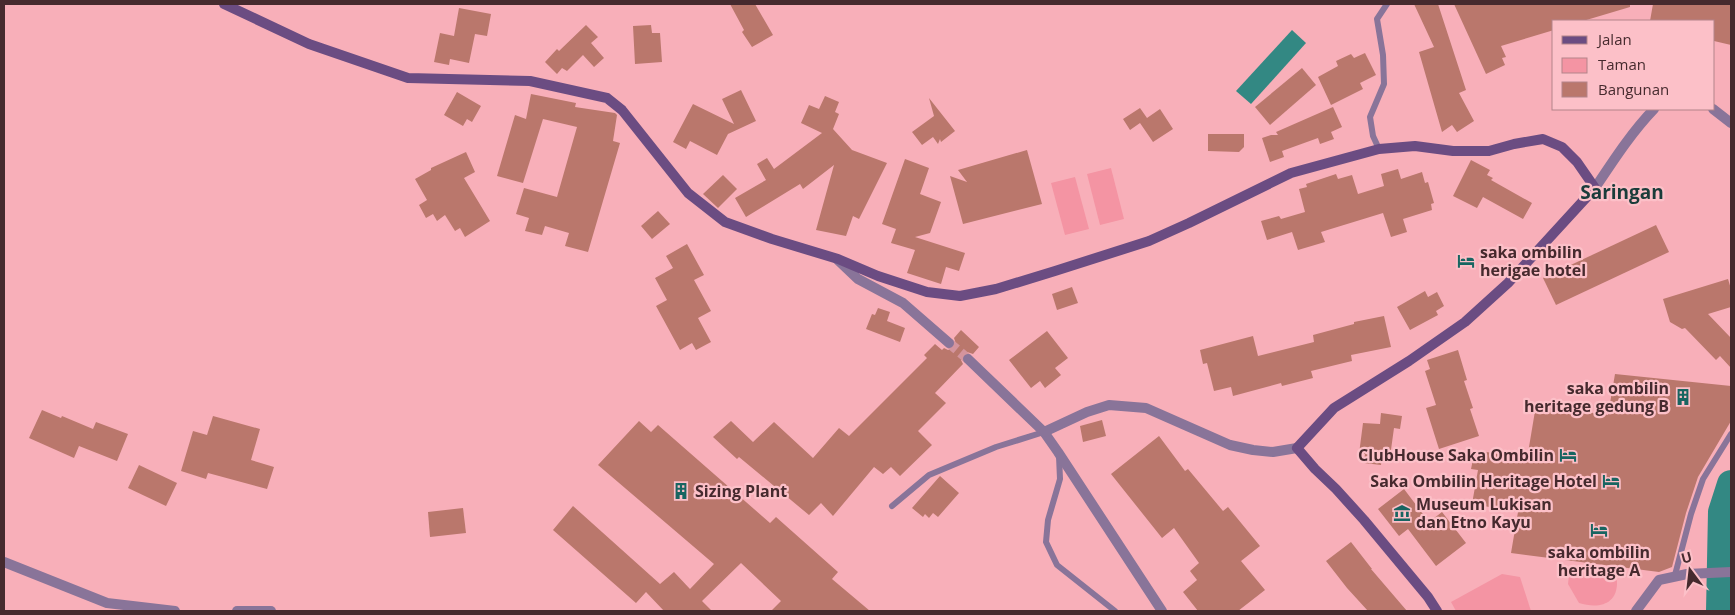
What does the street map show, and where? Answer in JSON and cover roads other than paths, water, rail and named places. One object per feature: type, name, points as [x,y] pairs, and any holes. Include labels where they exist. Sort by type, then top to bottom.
[{"type":"main road","points":[[224,4],[309,44],[408,78],[530,81],[607,98],[622,110],[688,193],[724,222],[927,292],[960,296],[996,289],[1149,241],[1189,224],[1291,173],[1379,149],[1416,146],[1453,151],[1489,151],[1543,139],[1562,147],[1577,162],[1595,188],[1508,283],[1465,322],[1409,361],[1334,408],[1297,448],[1364,520],[1428,597],[1437,611]]},
{"type":"street","points":[[1595,188],[1619,152],[1653,110]]},
{"type":"street","points":[[1714,110],[1731,123]]},
{"type":"street","points":[[838,260],[858,279],[903,303],[949,343]]},
{"type":"street","points":[[968,359],[1044,432],[1162,611]]},
{"type":"street","points":[[1044,432],[1087,412],[1109,405],[1146,408],[1230,445],[1273,452],[1297,448]]},
{"type":"street","points":[[4,562],[107,603],[175,611]]},
{"type":"street","points":[[1636,611],[1659,580],[1675,575],[1731,572]]},
{"type":"street","points":[[237,611],[271,611]]},
{"type":"lane","points":[[1379,149],[1373,136],[1370,117],[1384,84],[1383,55],[1377,20],[1387,4]]},
{"type":"lane","points":[[892,506],[929,475],[996,447],[1044,432]]},
{"type":"lane","points":[[1675,575],[1691,514],[1703,479],[1731,434]]},
{"type":"lane","points":[[1058,452],[1060,479],[1048,520],[1046,542],[1058,565],[1115,611]]},
{"type":"water","points":[[1292,30],[1306,43],[1251,104],[1236,91]]},
{"type":"waterway","points":[[1720,611],[1722,512],[1731,484]]},
{"type":"tunnel","points":[[949,343],[968,359]]},
{"type":"place","name":"saka ombilin herigae hotel","points":[[1466,261]]},
{"type":"place","name":"saka ombilin heritage gedung B","points":[[1683,397]]},
{"type":"place","name":"ClubHouse Saka Ombilin","points":[[1568,455]]},
{"type":"place","name":"Saka Ombilin Heritage Hotel","points":[[1611,481]]},
{"type":"place","name":"Sizing Plant","points":[[681,491]]},
{"type":"place","name":"Museum Lukisan dan Etno Kayu","points":[[1402,513]]},
{"type":"place","name":"saka ombilin heritage A","points":[[1599,530]]},
{"type":"district","name":"Saringan","points":[[1622,192]]}]
